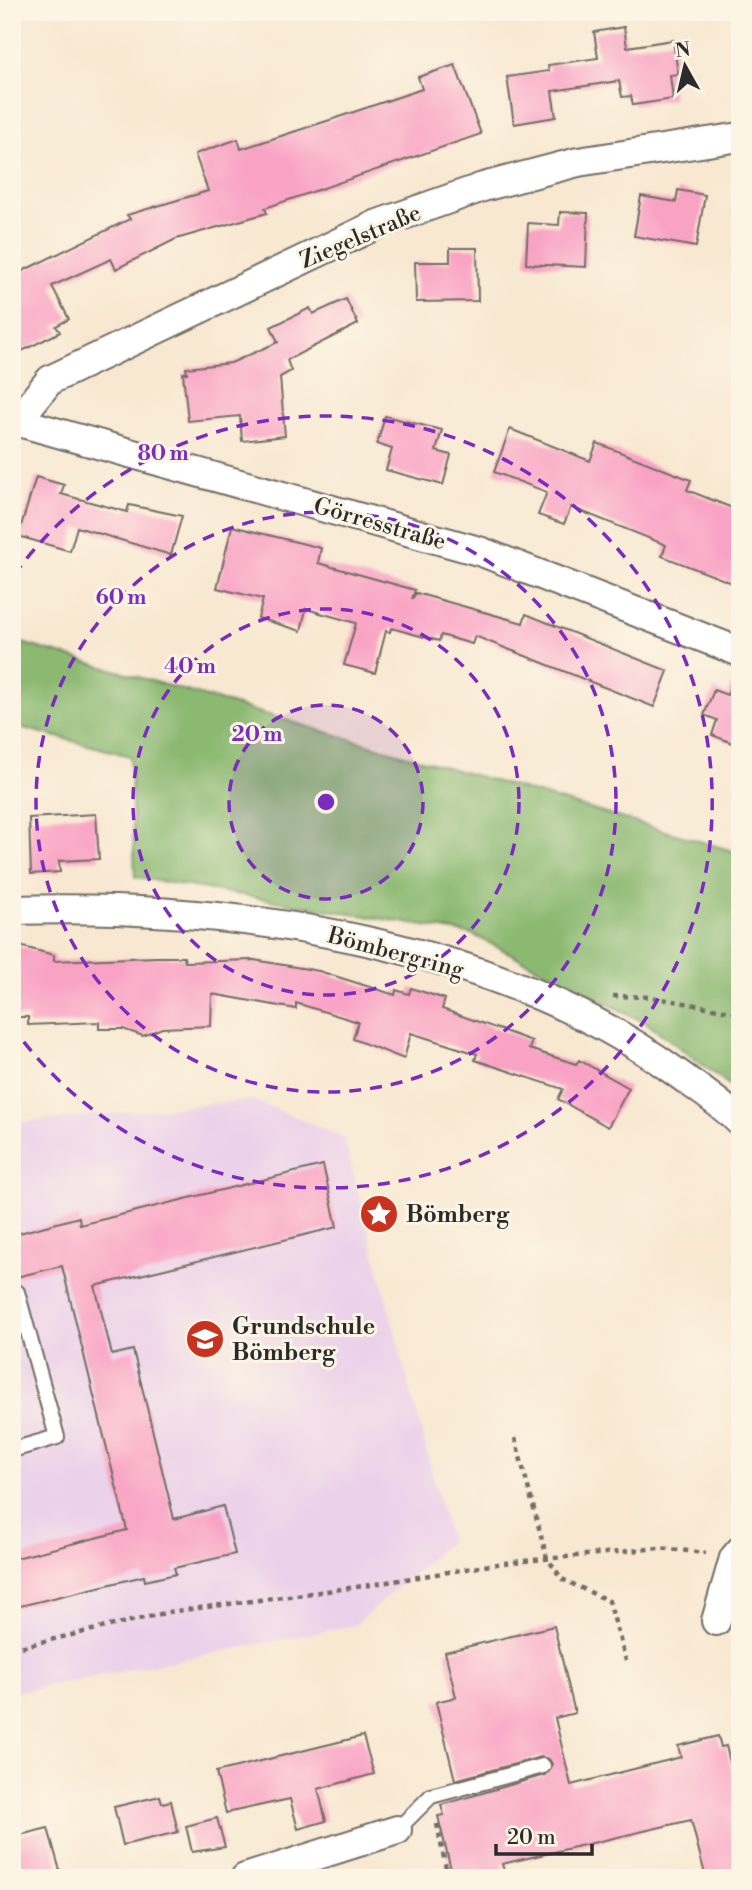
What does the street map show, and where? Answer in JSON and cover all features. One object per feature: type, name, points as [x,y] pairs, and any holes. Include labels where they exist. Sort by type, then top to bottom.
[{"type":"street","name":"Ziegelstraße","points":[[15,420],[50,380],[379,224],[483,187],[578,162],[740,137]]},
{"type":"street","name":"Görresstraße","points":[[15,420],[482,551],[740,652]]},
{"type":"street","name":"Bömbergring","points":[[12,910],[211,916],[339,934],[487,976],[582,1014],[658,1059],[740,1122]]},
{"type":"street","points":[[716,1620],[737,1555]]},
{"type":"street","points":[[245,1878],[397,1830]]},
{"type":"lane","points":[[12,1450],[57,1437],[17,1292]]},
{"type":"lane","points":[[397,1830],[431,1796],[543,1766]]},
{"type":"path","points":[[582,1014],[613,996],[651,997],[740,1013]]},
{"type":"path","points":[[515,1438],[547,1559],[562,1578],[609,1601],[626,1661]]},
{"type":"path","points":[[12,1649],[169,1612],[547,1559],[659,1548],[737,1555]]},
{"type":"path","points":[[716,1620],[739,1618],[737,1701],[740,1709]]},
{"type":"path","points":[[437,1826],[447,1878]]},
{"type":"shaded area","name":"Grundschule Bömberg","points":[[253,1100],[344,1137],[450,1541],[355,1625],[12,1693],[12,1123]]},
{"type":"green space","points":[[12,640],[740,853],[740,1093],[648,1024],[472,934],[135,877],[130,756],[12,725]]},
{"type":"building","points":[[624,27],[627,47],[673,40],[678,74],[670,75],[673,99],[633,105],[631,96],[622,97],[619,81],[552,91],[556,117],[514,124],[507,77],[549,71],[548,65],[598,58],[594,32]]},
{"type":"building","points":[[455,65],[481,134],[265,208],[267,213],[176,239],[116,269],[111,259],[52,286],[69,319],[56,326],[60,332],[12,356],[12,276],[130,219],[127,215],[208,191],[195,154],[238,139],[241,149],[422,89],[418,77]]},
{"type":"building","points":[[678,190],[705,195],[696,247],[634,236],[641,196],[676,202]]},
{"type":"building","points":[[560,212],[588,213],[586,267],[526,264],[528,223],[559,225]]},
{"type":"building","points":[[450,248],[477,248],[478,301],[416,302],[415,262],[450,262]]},
{"type":"building","points":[[346,299],[358,324],[287,360],[291,371],[280,377],[285,436],[242,441],[240,416],[188,421],[183,373],[187,373],[186,368],[231,363],[278,342],[271,327],[310,308],[313,314]]},
{"type":"building","points":[[385,416],[442,430],[436,451],[451,455],[443,485],[386,470],[392,449],[377,444]]},
{"type":"building","points":[[510,429],[590,461],[597,443],[691,480],[687,490],[740,511],[740,586],[662,556],[666,545],[571,507],[564,524],[538,515],[547,492],[494,472]]},
{"type":"building","points":[[36,477],[64,485],[61,494],[127,512],[129,505],[182,516],[171,555],[77,527],[70,551],[18,536]]},
{"type":"building","points":[[232,526],[321,548],[318,563],[415,590],[412,599],[416,593],[523,623],[526,614],[668,671],[654,707],[475,636],[472,644],[441,635],[439,641],[391,628],[390,632],[386,631],[375,673],[344,665],[356,623],[306,609],[301,631],[258,618],[263,599],[217,588]]},
{"type":"building","points":[[737,668],[740,668],[740,746],[712,735],[717,720],[704,715],[714,690],[727,695]]},
{"type":"building","points":[[96,814],[99,859],[59,861],[60,872],[31,874],[29,818]]},
{"type":"building","points":[[12,944],[54,955],[54,961],[156,957],[184,957],[185,962],[254,960],[319,971],[395,995],[396,990],[409,994],[411,988],[445,999],[442,1009],[532,1041],[529,1049],[576,1064],[579,1060],[629,1088],[608,1127],[558,1099],[563,1089],[475,1060],[477,1054],[411,1033],[404,1059],[353,1039],[358,1022],[296,1003],[296,1009],[212,994],[211,1026],[162,1028],[143,1036],[123,1029],[99,1029],[99,1022],[28,1025],[28,1017],[12,1017]]},
{"type":"building","points":[[323,1165],[337,1227],[95,1286],[112,1355],[133,1350],[174,1519],[223,1506],[235,1554],[174,1568],[176,1574],[145,1581],[144,1576],[12,1608],[12,1559],[127,1530],[62,1266],[12,1278],[12,1235],[79,1217],[80,1225]]},
{"type":"building","points":[[554,1626],[575,1713],[555,1718],[571,1785],[681,1757],[678,1746],[718,1736],[721,1747],[726,1746],[740,1802],[740,1878],[706,1878],[691,1820],[502,1864],[506,1878],[453,1878],[438,1816],[444,1815],[441,1805],[545,1775],[552,1764],[549,1759],[541,1757],[455,1780],[436,1702],[456,1697],[445,1652]]},
{"type":"building","points":[[363,1736],[374,1774],[318,1789],[326,1821],[298,1829],[290,1799],[226,1813],[216,1772]]},
{"type":"building","points":[[160,1796],[162,1803],[171,1801],[178,1832],[123,1845],[114,1807]]},
{"type":"building","points":[[217,1818],[225,1847],[192,1852],[186,1826]]},
{"type":"building","points":[[48,1828],[62,1878],[12,1878],[12,1837]]},
{"type":"place","name":"Bömberg","points":[[379,1214]]},
{"type":"place","name":"Grundschule Bömberg","points":[[205,1339]]}]
